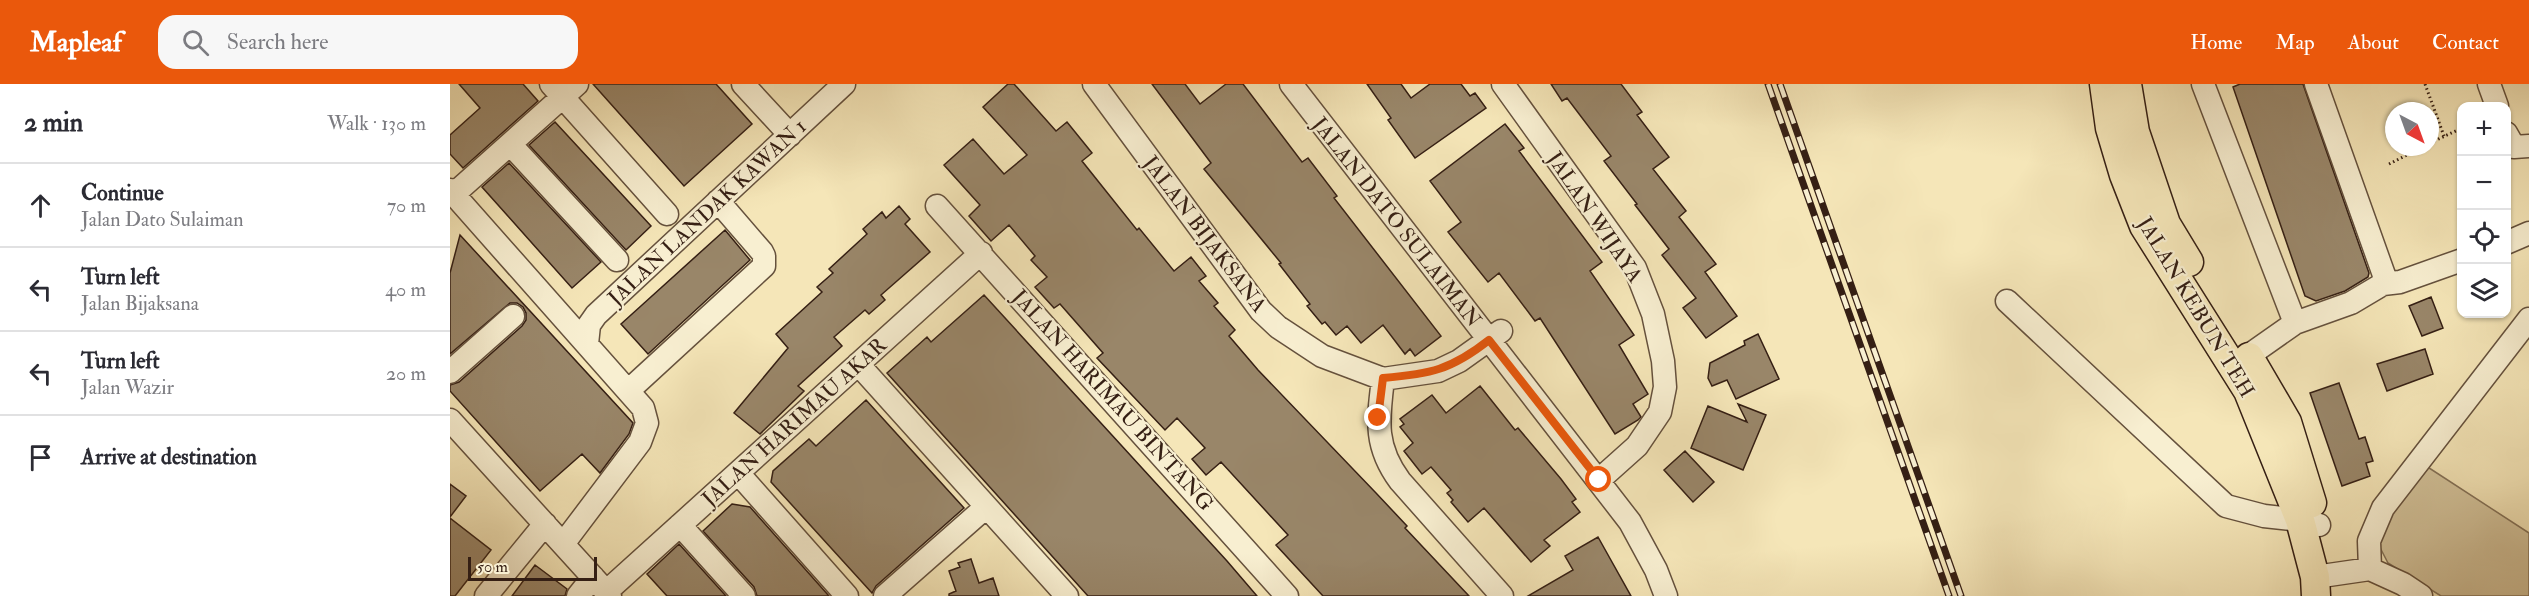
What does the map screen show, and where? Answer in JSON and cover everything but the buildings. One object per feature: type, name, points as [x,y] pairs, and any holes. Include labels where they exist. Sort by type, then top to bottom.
[{"type":"main road","name":"JALAN KEBUN TEH","points":[[2104,84],[2110,128],[2124,175],[2144,226],[2248,391],[2310,523]]},
{"type":"main road","name":"JALAN KEBUN TEH","points":[[2127,84],[2135,132],[2166,224],[2287,422],[2325,586]]},
{"type":"street","points":[[743,84],[790,135]]},
{"type":"street","name":"JALAN LANDAK KAWAN 1","points":[[587,344],[589,325],[596,315],[844,84]]},
{"type":"street","name":"JALAN BIJAKSANA","points":[[1094,84],[1261,311],[1278,327],[1322,356],[1383,378],[1438,371],[1459,361],[1495,336]]},
{"type":"street","name":"JALAN DATO SULAIMAN","points":[[1290,84],[1495,336],[1604,476],[1656,570],[1666,596]]},
{"type":"street","name":"JALAN DATO SULAIMAN","points":[[1309,84],[1495,336]]},
{"type":"street","name":"JALAN WIJAYA","points":[[1503,84],[1635,268],[1653,314],[1665,387],[1660,412],[1637,446],[1604,476]]},
{"type":"street","points":[[2203,84],[2295,322]]},
{"type":"street","points":[[2316,84],[2384,275],[2383,284]]},
{"type":"street","points":[[2489,84],[2496,102]]},
{"type":"street","points":[[563,544],[640,442],[647,423],[643,408],[452,192],[510,144],[564,88],[667,213]]},
{"type":"street","points":[[2511,142],[2514,147],[2529,146]]},
{"type":"street","points":[[510,144],[617,260]]},
{"type":"street","points":[[628,391],[764,266],[762,252],[718,201]]},
{"type":"street","name":"JALAN HARIMAU BINTANG","points":[[937,206],[1287,596]]},
{"type":"street","points":[[2511,241],[2529,233]]},
{"type":"street","name":"JALAN HARIMAU AKAR","points":[[578,596],[603,588],[680,525],[981,253]]},
{"type":"street","name":"JALAN KEBUN TEH","points":[[2248,356],[2295,322],[2351,303],[2383,284],[2400,282],[2457,262]]},
{"type":"street","points":[[2007,301],[2226,506],[2264,516],[2310,523]]},
{"type":"street","name":"JALAN LANDAK KAWAN 1","points":[[563,317],[575,319],[596,315]]},
{"type":"street","points":[[450,372],[513,316]]},
{"type":"street","points":[[2370,569],[2369,541],[2383,508],[2529,319]]},
{"type":"street","points":[[858,364],[1067,596]]},
{"type":"street","points":[[1383,378],[1378,432],[1389,464],[1400,481],[1502,596]]},
{"type":"street","points":[[450,420],[603,588]]},
{"type":"street","points":[[738,473],[847,596]]},
{"type":"street","name":"JALAN DATO SULAIMAN","points":[[1604,476],[1629,497],[1655,537],[1682,596]]},
{"type":"street","points":[[885,596],[986,507]]},
{"type":"street","points":[[486,596],[545,524]]},
{"type":"street","points":[[680,525],[744,596]]},
{"type":"street","points":[[2325,586],[2370,569],[2403,584],[2421,596]]},
{"type":"path","points":[[2426,84],[2444,136]]},
{"type":"path","points":[[2439,138],[2457,130]]},
{"type":"path","points":[[2389,164],[2405,156]]},
{"type":"shaded area","points":[[2423,464],[2529,533],[2529,596],[2441,596],[2388,563],[2373,534]]},
{"type":"railway","points":[[1768,84],[1949,596]]},
{"type":"railway","points":[[1780,84],[1961,596]]},
{"type":"route","points":[[1378,418],[1383,378],[1438,371],[1474,352],[1489,340],[1599,480]]}]
